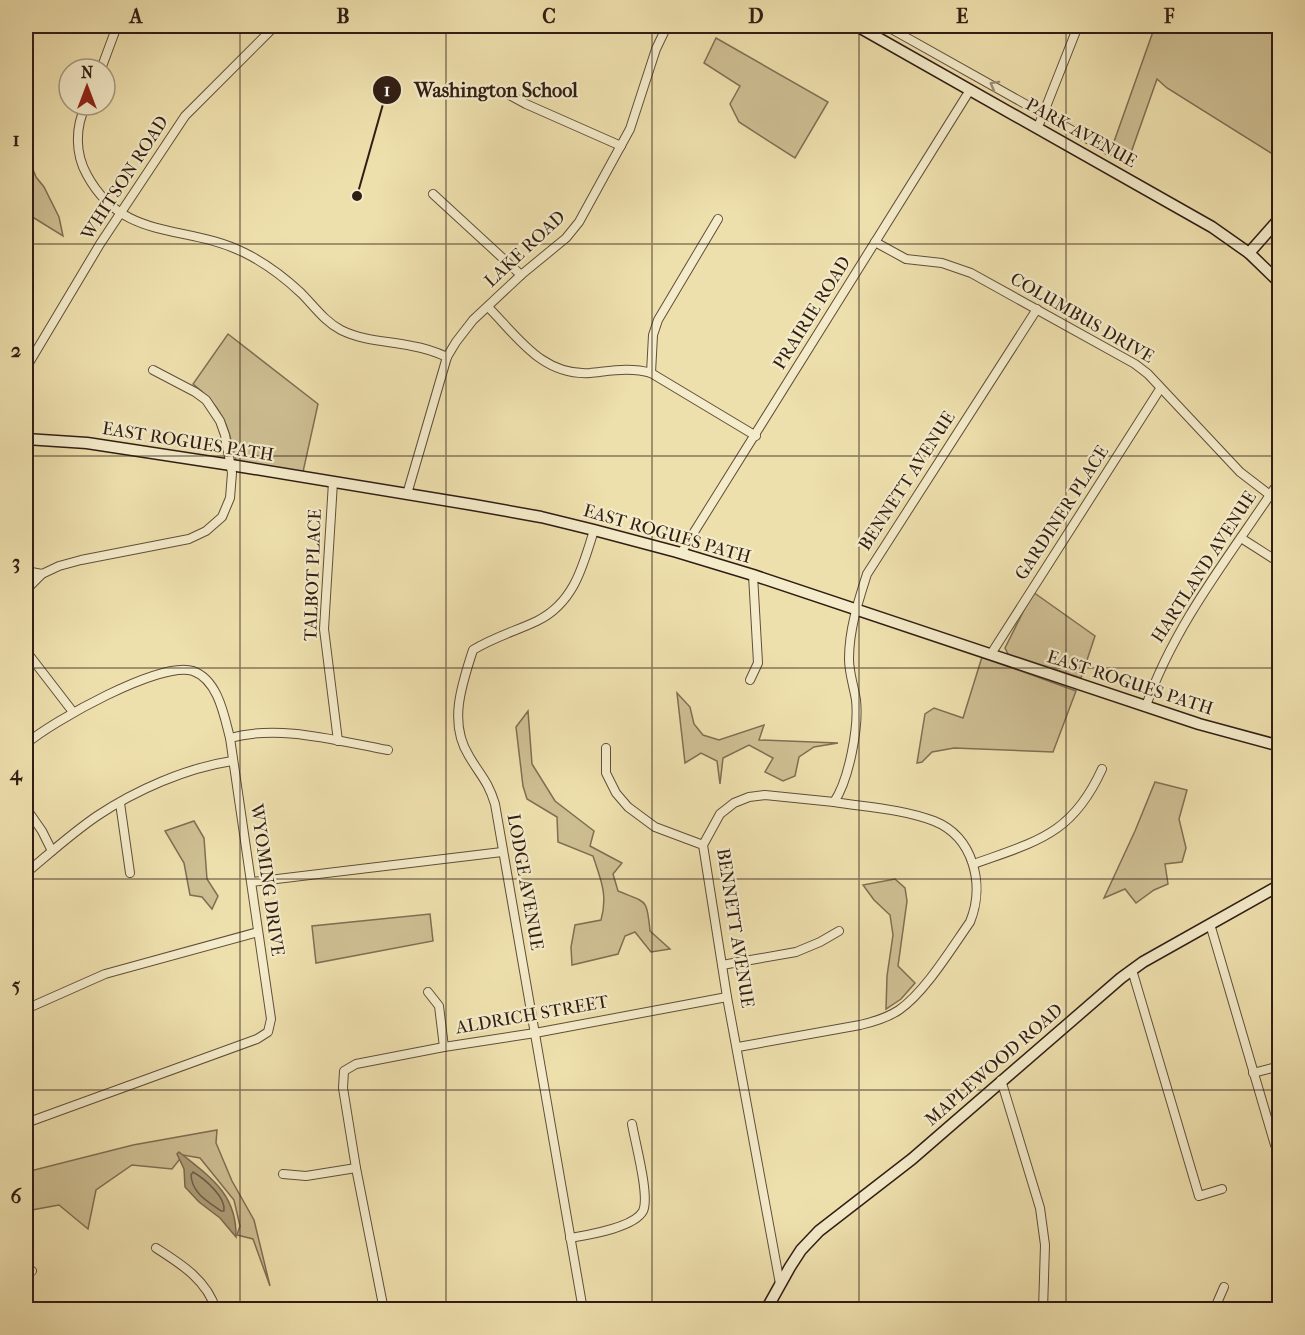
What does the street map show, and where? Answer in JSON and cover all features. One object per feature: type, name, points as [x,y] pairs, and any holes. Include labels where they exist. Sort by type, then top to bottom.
[{"type":"street","points":[[105,57],[117,26]]},
{"type":"street","name":"WHITSON ROAD","points":[[26,368],[100,244],[185,116],[275,26]]},
{"type":"street","name":"LAKE ROAD","points":[[407,494],[447,357],[464,332],[488,307],[521,275],[566,238],[579,222],[637,112],[656,49],[667,26]]},
{"type":"street","name":"PARK AVENUE","points":[[857,26],[1212,226],[1249,253],[1280,283]]},
{"type":"street","points":[[886,26],[1045,113],[1109,151]]},
{"type":"street","points":[[1038,127],[1078,26]]},
{"type":"street","points":[[500,90],[621,146]]},
{"type":"street","name":"PRAIRIE ROAD","points":[[681,553],[970,90]]},
{"type":"street","points":[[81,117],[77,147],[82,166],[102,197],[121,214],[154,228],[214,240],[248,254],[271,268],[301,293],[327,321],[340,329],[357,336],[413,346],[447,357]]},
{"type":"street","points":[[432,194],[521,275]]},
{"type":"street","points":[[1249,253],[1280,218]]},
{"type":"street","points":[[651,373],[653,335],[658,320],[666,302],[718,219]]},
{"type":"street","name":"COLUMBUS DRIVE","points":[[875,242],[906,259],[956,267],[1135,364],[1148,374],[1240,472],[1270,495]]},
{"type":"street","points":[[488,307],[537,357],[564,372],[592,373],[623,369],[651,373],[756,436]]},
{"type":"street","name":"BENNETT AVENUE","points":[[780,1284],[727,997],[703,845],[720,814],[734,803],[750,797],[765,795],[834,802],[840,793],[848,770],[856,715],[856,700],[849,661],[856,609],[867,574],[1037,309]]},
{"type":"street","points":[[26,590],[42,574],[58,566],[189,539],[206,531],[222,517],[227,508],[232,483],[231,465],[220,421],[206,400],[153,370]]},
{"type":"street","name":"GARDINER PLACE","points":[[991,654],[1160,388]]},
{"type":"street","name":"EAST ROGUES PATH","points":[[26,439],[87,443],[541,517],[681,553],[753,575],[1199,724],[1280,746]]},
{"type":"street","name":"HARTLAND AVENUE","points":[[1146,706],[1176,639],[1280,480]]},
{"type":"street","name":"TALBOT PLACE","points":[[333,482],[324,629],[338,741]]},
{"type":"street","name":"LODGE AVENUE","points":[[583,1310],[495,804],[490,787],[469,758],[460,740],[457,720],[460,694],[473,650],[490,639],[536,622],[558,608],[572,592],[594,530]]},
{"type":"street","points":[[1241,538],[1280,563]]},
{"type":"street","points":[[26,571],[42,574]]},
{"type":"street","points":[[750,680],[758,663],[753,575]]},
{"type":"street","points":[[26,651],[73,712]]},
{"type":"street","name":"WYOMING DRIVE","points":[[26,744],[73,712],[161,672],[179,669],[193,671],[205,678],[224,712],[230,738],[271,1019],[268,1032],[237,1047],[26,1123]]},
{"type":"street","points":[[230,738],[247,733],[264,732],[338,741],[387,750]]},
{"type":"street","points":[[606,748],[606,773],[616,793],[628,807],[655,827],[703,845]]},
{"type":"street","points":[[26,873],[97,816],[187,773],[232,761]]},
{"type":"street","points":[[974,864],[1029,844],[1063,825],[1078,811],[1102,769]]},
{"type":"street","points":[[738,1047],[860,1025],[898,1011],[914,997],[970,922],[975,909],[977,892],[974,864],[961,842],[950,831],[936,822],[915,815],[834,802]]},
{"type":"street","points":[[120,804],[130,873]]},
{"type":"street","points":[[26,808],[52,851]]},
{"type":"street","points":[[252,882],[502,852]]},
{"type":"street","name":"MAPLEWOOD ROAD","points":[[766,1310],[801,1250],[819,1231],[912,1159],[1001,1080],[1132,970],[1280,885]]},
{"type":"street","points":[[1210,924],[1275,1145]]},
{"type":"street","points":[[722,965],[796,951],[820,942],[839,931]]},
{"type":"street","points":[[26,1009],[105,974],[258,932]]},
{"type":"street","points":[[1132,970],[1200,1196],[1222,1189]]},
{"type":"street","points":[[428,992],[439,1005],[444,1047]]},
{"type":"street","name":"ALDRICH STREET","points":[[356,1168],[343,1088],[344,1071],[356,1064],[444,1047],[535,1034],[727,997]]},
{"type":"street","points":[[1253,1073],[1280,1066]]},
{"type":"street","points":[[1001,1080],[1044,1227],[1043,1310]]},
{"type":"street","points":[[570,1238],[612,1229],[630,1222],[642,1212],[645,1200],[643,1180],[632,1124]]},
{"type":"street","points":[[283,1174],[306,1176],[356,1168],[384,1310]]},
{"type":"street","points":[[156,1248],[188,1268],[206,1289],[216,1310]]},
{"type":"street","points":[[1214,1310],[1224,1287]]},
{"type":"shaded area","points":[[1155,26],[1279,26],[1279,158],[1167,88],[1157,79],[1127,164],[1110,153]]},
{"type":"shaded area","points":[[716,38],[828,102],[795,158],[739,122],[730,104],[740,86],[704,63]]},
{"type":"shaded area","points":[[26,154],[36,177],[44,187],[59,217],[63,236],[26,213]]},
{"type":"shaded area","points":[[228,334],[318,404],[303,472],[236,461],[227,427],[218,409],[193,384]]},
{"type":"shaded area","points":[[1033,592],[1095,636],[1081,678],[1008,654],[1005,648]]},
{"type":"shaded area","points":[[982,657],[1076,691],[1053,752],[954,748],[932,752],[922,762],[917,763],[925,714],[934,708],[963,718]]},
{"type":"shaded area","points":[[677,693],[690,707],[694,724],[703,735],[719,740],[764,725],[759,740],[838,743],[814,747],[799,757],[795,776],[783,781],[765,772],[773,758],[749,745],[723,758],[720,784],[717,761],[701,753],[685,763]]},
{"type":"shaded area","points":[[528,711],[532,764],[555,801],[594,831],[590,846],[622,863],[613,874],[618,891],[644,903],[648,913],[650,931],[670,949],[651,952],[635,932],[625,936],[618,954],[572,965],[571,947],[575,925],[601,920],[604,903],[603,888],[593,856],[558,842],[557,817],[527,799],[523,786],[516,727]]},
{"type":"shaded area","points":[[1155,782],[1187,790],[1179,819],[1186,848],[1182,862],[1165,864],[1168,884],[1154,890],[1136,903],[1125,889],[1104,898],[1135,831]]},
{"type":"shaded area","points":[[194,821],[204,838],[207,879],[218,896],[212,909],[202,897],[190,895],[184,863],[165,831]]},
{"type":"shaded area","points":[[895,879],[905,888],[907,901],[898,966],[915,983],[901,999],[886,1009],[887,976],[893,935],[890,915],[874,900],[863,885]]},
{"type":"shaded area","points":[[430,914],[433,941],[316,963],[312,926]]},
{"type":"shaded area","points":[[217,1130],[216,1143],[232,1181],[254,1220],[270,1286],[253,1239],[237,1235],[240,1226],[234,1200],[200,1158],[183,1155],[172,1169],[132,1165],[96,1190],[88,1229],[59,1205],[26,1211],[26,1172],[133,1145]]},
{"type":"water","points":[[179,1152],[211,1179],[227,1198],[235,1222],[236,1237],[220,1218],[199,1202],[185,1187],[184,1169],[177,1154]]},
{"type":"place","name":"Washington School","points":[[357,196]]}]
